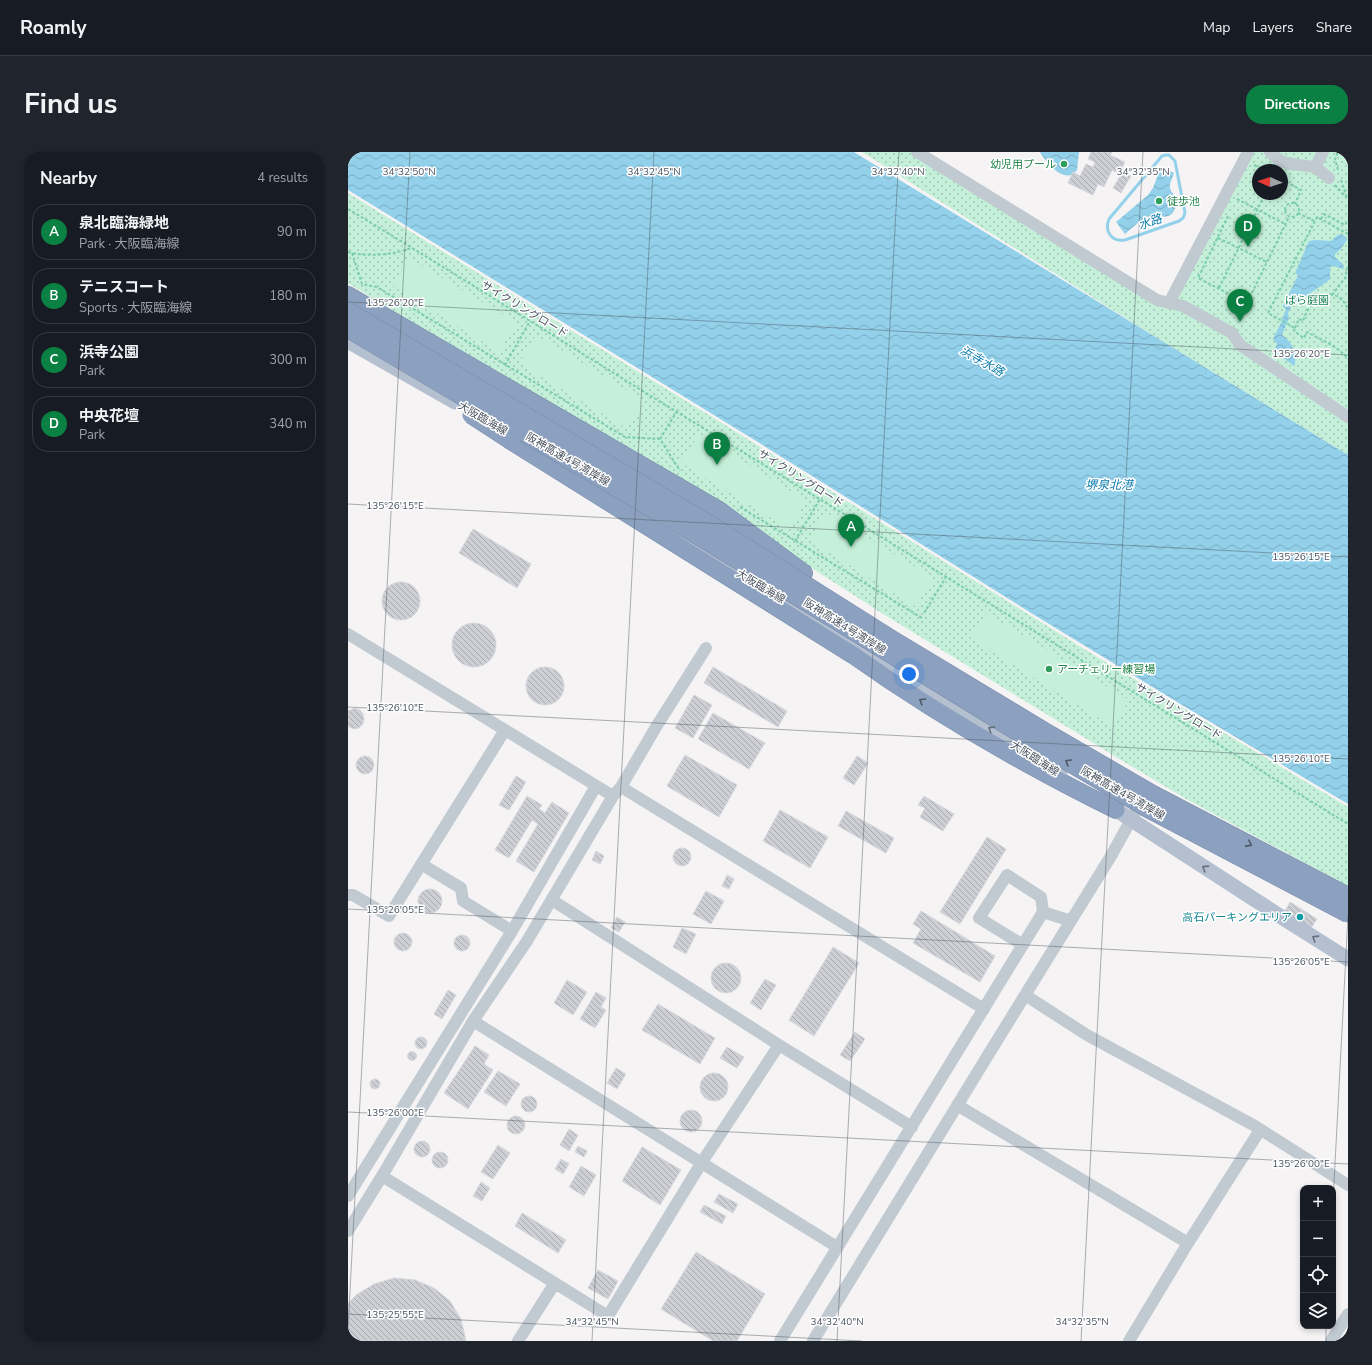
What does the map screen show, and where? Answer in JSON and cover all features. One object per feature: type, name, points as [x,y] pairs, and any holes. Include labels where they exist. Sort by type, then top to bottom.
[{"type":"highway","points":[[348,295],[719,510],[804,573]]},
{"type":"highway","name":"阪神高速4号湾岸線","points":[[348,311],[708,523],[892,639],[1046,732],[1153,794],[1348,896]]},
{"type":"highway","name":"阪神高速4号湾岸線","points":[[348,329],[701,538],[1037,744],[1348,914]]},
{"type":"highway","points":[[348,336],[853,655],[895,685],[955,722],[1061,783],[1116,810]]},
{"type":"highway","points":[[1145,802],[1190,837],[1348,925]]},
{"type":"main road","points":[[348,302],[804,573],[1145,802],[1348,918]]},
{"type":"main road","name":"大阪臨海線","points":[[348,341],[524,442],[896,669],[1348,959]]},
{"type":"street","points":[[917,152],[1157,300],[1183,306],[1232,333],[1240,346],[1348,417]]},
{"type":"street","points":[[1270,152],[1289,165],[1315,168],[1332,182]]},
{"type":"street","points":[[1315,168],[1324,152]]},
{"type":"street","points":[[1169,303],[1247,162]]},
{"type":"street","points":[[348,634],[596,786],[617,792],[984,1009]]},
{"type":"street","points":[[348,1231],[473,1021],[527,941],[656,727],[706,648]]},
{"type":"street","points":[[348,895],[353,895],[389,916],[505,730]]},
{"type":"street","points":[[348,1196],[512,931],[596,786]]},
{"type":"street","points":[[813,1341],[1111,856],[1131,820],[1145,802]]},
{"type":"street","points":[[421,864],[461,888],[463,901],[512,931]]},
{"type":"street","points":[[780,1341],[837,1247],[984,1009],[1023,945],[1043,912],[1041,897],[1007,876],[979,918],[1023,945]]},
{"type":"street","points":[[552,900],[779,1045],[912,1126]]},
{"type":"street","points":[[1043,912],[1071,921]]},
{"type":"street","points":[[1025,996],[1087,1035],[1260,1130],[1348,1185]]},
{"type":"street","points":[[473,1021],[837,1247]]},
{"type":"street","points":[[382,1176],[608,1316],[702,1162],[779,1045]]},
{"type":"street","points":[[957,1106],[1188,1243]]},
{"type":"street","points":[[1129,1341],[1188,1243],[1260,1130]]},
{"type":"street","points":[[518,1341],[555,1283]]},
{"type":"street","points":[[1331,1341],[1348,1314]]},
{"type":"path","points":[[1288,182],[1302,190],[1295,204]]},
{"type":"path","points":[[1332,182],[1348,199]]},
{"type":"path","points":[[1237,199],[1285,224]]},
{"type":"path","points":[[1219,288],[1262,200]]},
{"type":"path","points":[[1289,217],[1285,211],[1286,206],[1289,204],[1295,204],[1299,208],[1298,213]]},
{"type":"path","name":"サイクリングロード","points":[[348,209],[1348,824]]},
{"type":"path","points":[[1230,212],[1198,278],[1247,303],[1289,217]]},
{"type":"path","points":[[1289,217],[1295,216],[1298,213]]},
{"type":"path","points":[[1298,213],[1314,222]]},
{"type":"path","points":[[1320,219],[1324,214],[1345,225],[1348,220]]},
{"type":"path","points":[[1295,328],[1268,313],[1314,222],[1317,217],[1348,234]]},
{"type":"path","points":[[1218,238],[1267,262]]},
{"type":"path","points":[[348,252],[385,254],[402,252],[411,248]]},
{"type":"path","points":[[352,253],[362,284],[378,287],[625,437],[660,439]]},
{"type":"path","points":[[1332,295],[1345,278],[1348,265]]},
{"type":"path","points":[[1348,309],[1341,298],[1329,294],[1317,299],[1309,309],[1303,321],[1299,319],[1294,331],[1304,338],[1307,332],[1339,350],[1348,359]]},
{"type":"path","points":[[506,365],[530,321]]},
{"type":"path","points":[[660,439],[677,411]]},
{"type":"path","points":[[660,439],[678,470],[685,474]]},
{"type":"path","points":[[795,541],[820,499]]},
{"type":"path","points":[[737,505],[922,618]]},
{"type":"path","points":[[924,613],[946,577]]},
{"type":"green space","name":"ばら庭園","points":[[862,152],[917,152],[1157,300],[1167,296],[1244,152],[1348,152],[1348,455],[1167,344]]},
{"type":"green space","points":[[348,193],[730,428],[1089,652],[1348,807],[1348,886],[1188,800],[1121,760],[880,612],[804,563],[718,501],[460,352],[348,283]]},
{"type":"green space","points":[[409,258],[517,323],[499,352],[392,285]]},
{"type":"green space","points":[[536,335],[645,401],[627,429],[519,363]]},
{"type":"green space","points":[[699,434],[807,501],[789,529],[681,463]]},
{"type":"green space","points":[[826,512],[933,578],[916,607],[809,540]]},
{"type":"green space","name":"アーチェリー練習場","points":[[986,613],[1129,700],[1113,727],[970,638]]},
{"type":"water","name":"堺泉北港","points":[[348,152],[854,152],[1348,455],[1348,804],[1031,613],[761,444],[348,190]]},
{"type":"water","name":"幼児用プール","points":[[1040,152],[1079,152],[1077,170],[1072,174],[1062,174],[1051,167]]},
{"type":"water","name":"徒歩池","points":[[1161,167],[1174,173],[1170,186],[1176,200],[1174,211],[1168,216],[1164,217],[1152,216],[1145,218],[1125,234],[1116,222],[1148,195],[1153,188]]},
{"type":"water","points":[[1339,234],[1345,236],[1347,240],[1335,254],[1335,257],[1343,264],[1344,268],[1334,266],[1330,267],[1330,279],[1297,302],[1293,302],[1288,313],[1289,318],[1282,335],[1291,344],[1295,352],[1296,357],[1294,366],[1274,351],[1277,344],[1273,339],[1286,309],[1283,306],[1298,275],[1295,273],[1309,241],[1331,241]]},
{"type":"building","points":[[1091,152],[1112,152],[1110,155],[1125,162],[1119,174],[1112,170],[1104,187],[1098,184],[1093,195],[1068,183],[1073,172],[1080,176],[1086,164],[1093,167],[1095,162],[1088,159]]},
{"type":"building","points":[[1123,171],[1131,176],[1121,193],[1113,188]]},
{"type":"building","points":[[473,529],[531,564],[517,588],[459,553]]},
{"type":"building","points":[[397,582],[405,582],[415,587],[419,594],[419,608],[415,615],[405,620],[397,620],[387,615],[385,612],[382,605],[382,597],[387,587],[390,585]]},
{"type":"building","points":[[470,623],[478,623],[490,629],[496,641],[496,649],[490,661],[478,667],[470,667],[458,661],[452,649],[452,641],[458,629]]},
{"type":"building","points":[[541,667],[549,667],[559,672],[563,679],[563,693],[559,700],[549,705],[541,705],[531,700],[529,697],[526,690],[526,682],[531,672],[534,670]]},
{"type":"building","points":[[713,667],[787,711],[778,727],[704,683]]},
{"type":"building","points":[[694,695],[712,705],[693,738],[675,728]]},
{"type":"building","points":[[355,708],[360,710],[364,719],[363,724],[359,728],[353,729],[348,726],[348,711]]},
{"type":"building","points":[[713,713],[765,743],[749,769],[698,739]]},
{"type":"building","points":[[685,755],[737,785],[719,817],[667,786]]},
{"type":"building","points":[[365,756],[371,759],[374,765],[371,771],[365,774],[359,771],[356,765],[359,759]]},
{"type":"building","points":[[857,756],[868,763],[854,785],[843,778]]},
{"type":"building","points":[[516,776],[526,782],[509,810],[499,805]]},
{"type":"building","points":[[527,796],[542,805],[539,809],[545,813],[552,802],[569,813],[534,872],[516,861],[538,824],[532,820],[509,858],[495,850]]},
{"type":"building","points":[[924,796],[954,814],[943,831],[920,817],[925,808],[918,805]]},
{"type":"building","points":[[780,810],[828,837],[810,868],[763,841]]},
{"type":"building","points":[[846,811],[894,838],[886,853],[838,826]]},
{"type":"building","points":[[987,837],[1006,849],[960,924],[940,912]]},
{"type":"building","points":[[682,848],[688,851],[691,857],[688,863],[682,866],[676,863],[673,857],[676,851]]},
{"type":"building","points":[[596,851],[604,856],[600,864],[592,860]]},
{"type":"building","points":[[727,875],[734,879],[729,889],[722,886]]},
{"type":"building","points":[[430,889],[438,893],[442,901],[438,909],[430,913],[422,909],[418,901],[422,893]]},
{"type":"building","points":[[706,891],[724,901],[711,924],[693,914]]},
{"type":"building","name":"高石パーキングエリア","points":[[1290,902],[1317,919],[1309,931],[1283,915]]},
{"type":"building","points":[[921,911],[995,956],[980,982],[913,943],[921,929],[913,924]]},
{"type":"building","points":[[617,917],[625,922],[619,932],[611,928]]},
{"type":"building","points":[[682,928],[696,934],[686,954],[673,947]]},
{"type":"building","points":[[403,933],[409,936],[412,942],[409,948],[403,951],[397,948],[394,942],[397,936]]},
{"type":"building","points":[[462,935],[468,937],[470,943],[468,949],[462,951],[456,949],[454,943],[456,937]]},
{"type":"building","points":[[833,947],[859,963],[814,1036],[789,1020]]},
{"type":"building","points":[[726,963],[736,968],[741,978],[736,988],[726,993],[716,988],[711,978],[716,968]]},
{"type":"building","points":[[765,979],[776,985],[761,1010],[750,1003]]},
{"type":"building","points":[[567,980],[587,992],[573,1015],[554,1003]]},
{"type":"building","points":[[448,990],[456,995],[442,1019],[434,1014]]},
{"type":"building","points":[[596,992],[606,998],[601,1007],[606,1010],[595,1028],[580,1019]]},
{"type":"building","points":[[658,1004],[715,1038],[700,1064],[642,1030]]},
{"type":"building","points":[[855,1032],[865,1039],[850,1061],[840,1055]]},
{"type":"building","points":[[419,1037],[423,1037],[427,1043],[423,1049],[419,1049],[415,1045],[415,1041]]},
{"type":"building","points":[[475,1046],[489,1055],[484,1064],[493,1070],[468,1109],[444,1093]]},
{"type":"building","points":[[727,1047],[744,1057],[737,1068],[720,1058]]},
{"type":"building","points":[[412,1051],[417,1056],[412,1061],[407,1056]]},
{"type":"building","points":[[616,1068],[626,1074],[617,1089],[607,1083]]},
{"type":"building","points":[[498,1071],[520,1084],[506,1106],[484,1092]]},
{"type":"building","points":[[714,1073],[724,1077],[728,1087],[724,1097],[714,1101],[704,1097],[700,1087],[704,1077]]},
{"type":"building","points":[[373,1079],[377,1079],[379,1080],[379,1088],[373,1089],[370,1086],[370,1082]]},
{"type":"building","points":[[526,1096],[532,1096],[537,1101],[535,1110],[532,1112],[526,1112],[521,1107],[521,1101]]},
{"type":"building","points":[[691,1110],[699,1113],[702,1121],[699,1129],[691,1132],[683,1129],[680,1121],[683,1113]]},
{"type":"building","points":[[516,1116],[522,1119],[525,1125],[522,1131],[516,1134],[510,1131],[507,1125],[510,1119]]},
{"type":"building","points":[[569,1129],[578,1135],[569,1151],[560,1145]]},
{"type":"building","points":[[422,1141],[429,1146],[430,1149],[425,1156],[422,1157],[415,1152],[414,1149],[419,1142]]},
{"type":"building","points":[[498,1145],[510,1153],[493,1179],[481,1172]]},
{"type":"building","points":[[578,1146],[587,1151],[584,1157],[575,1152]]},
{"type":"building","points":[[642,1147],[681,1170],[660,1205],[622,1181]]},
{"type":"building","points":[[440,1152],[446,1154],[448,1160],[446,1166],[440,1168],[434,1166],[432,1160],[434,1154]]},
{"type":"building","points":[[561,1159],[569,1164],[563,1174],[555,1169]]},
{"type":"building","points":[[581,1166],[596,1175],[584,1196],[569,1187]]},
{"type":"building","points":[[481,1182],[490,1188],[482,1201],[473,1196]]},
{"type":"building","points":[[719,1194],[738,1204],[733,1213],[714,1202]]},
{"type":"building","points":[[704,1205],[726,1216],[722,1224],[700,1212]]},
{"type":"building","points":[[522,1213],[566,1240],[558,1253],[515,1226]]},
{"type":"building","points":[[696,1252],[765,1294],[737,1341],[713,1341],[661,1309]]},
{"type":"building","points":[[598,1270],[618,1281],[608,1299],[588,1288]]},
{"type":"building","points":[[394,1278],[415,1280],[434,1288],[450,1301],[461,1319],[466,1341],[348,1341],[348,1304],[356,1295],[374,1284]]},
{"type":"waterway","name":"水路","points":[[1166,155],[1169,155],[1175,161],[1185,213],[1183,218],[1179,221],[1125,240],[1113,238],[1108,232],[1109,219],[1162,156],[1166,155]]},
{"type":"place","name":"幼児用プール","points":[[1064,164]]},
{"type":"place","name":"徒歩池","points":[[1159,201]]},
{"type":"place","name":"中央花壇","points":[[1248,247]]},
{"type":"place","name":"浜寺公園","points":[[1240,322]]},
{"type":"place","name":"テニスコート","points":[[717,465]]},
{"type":"place","name":"泉北臨海緑地","points":[[851,547]]},
{"type":"place","name":"アーチェリー練習場","points":[[1049,669]]},
{"type":"place","name":"高石パーキングエリア","points":[[1300,917]]},
{"type":"water label","name":"浜寺水路","points":[[982,361]]}]
